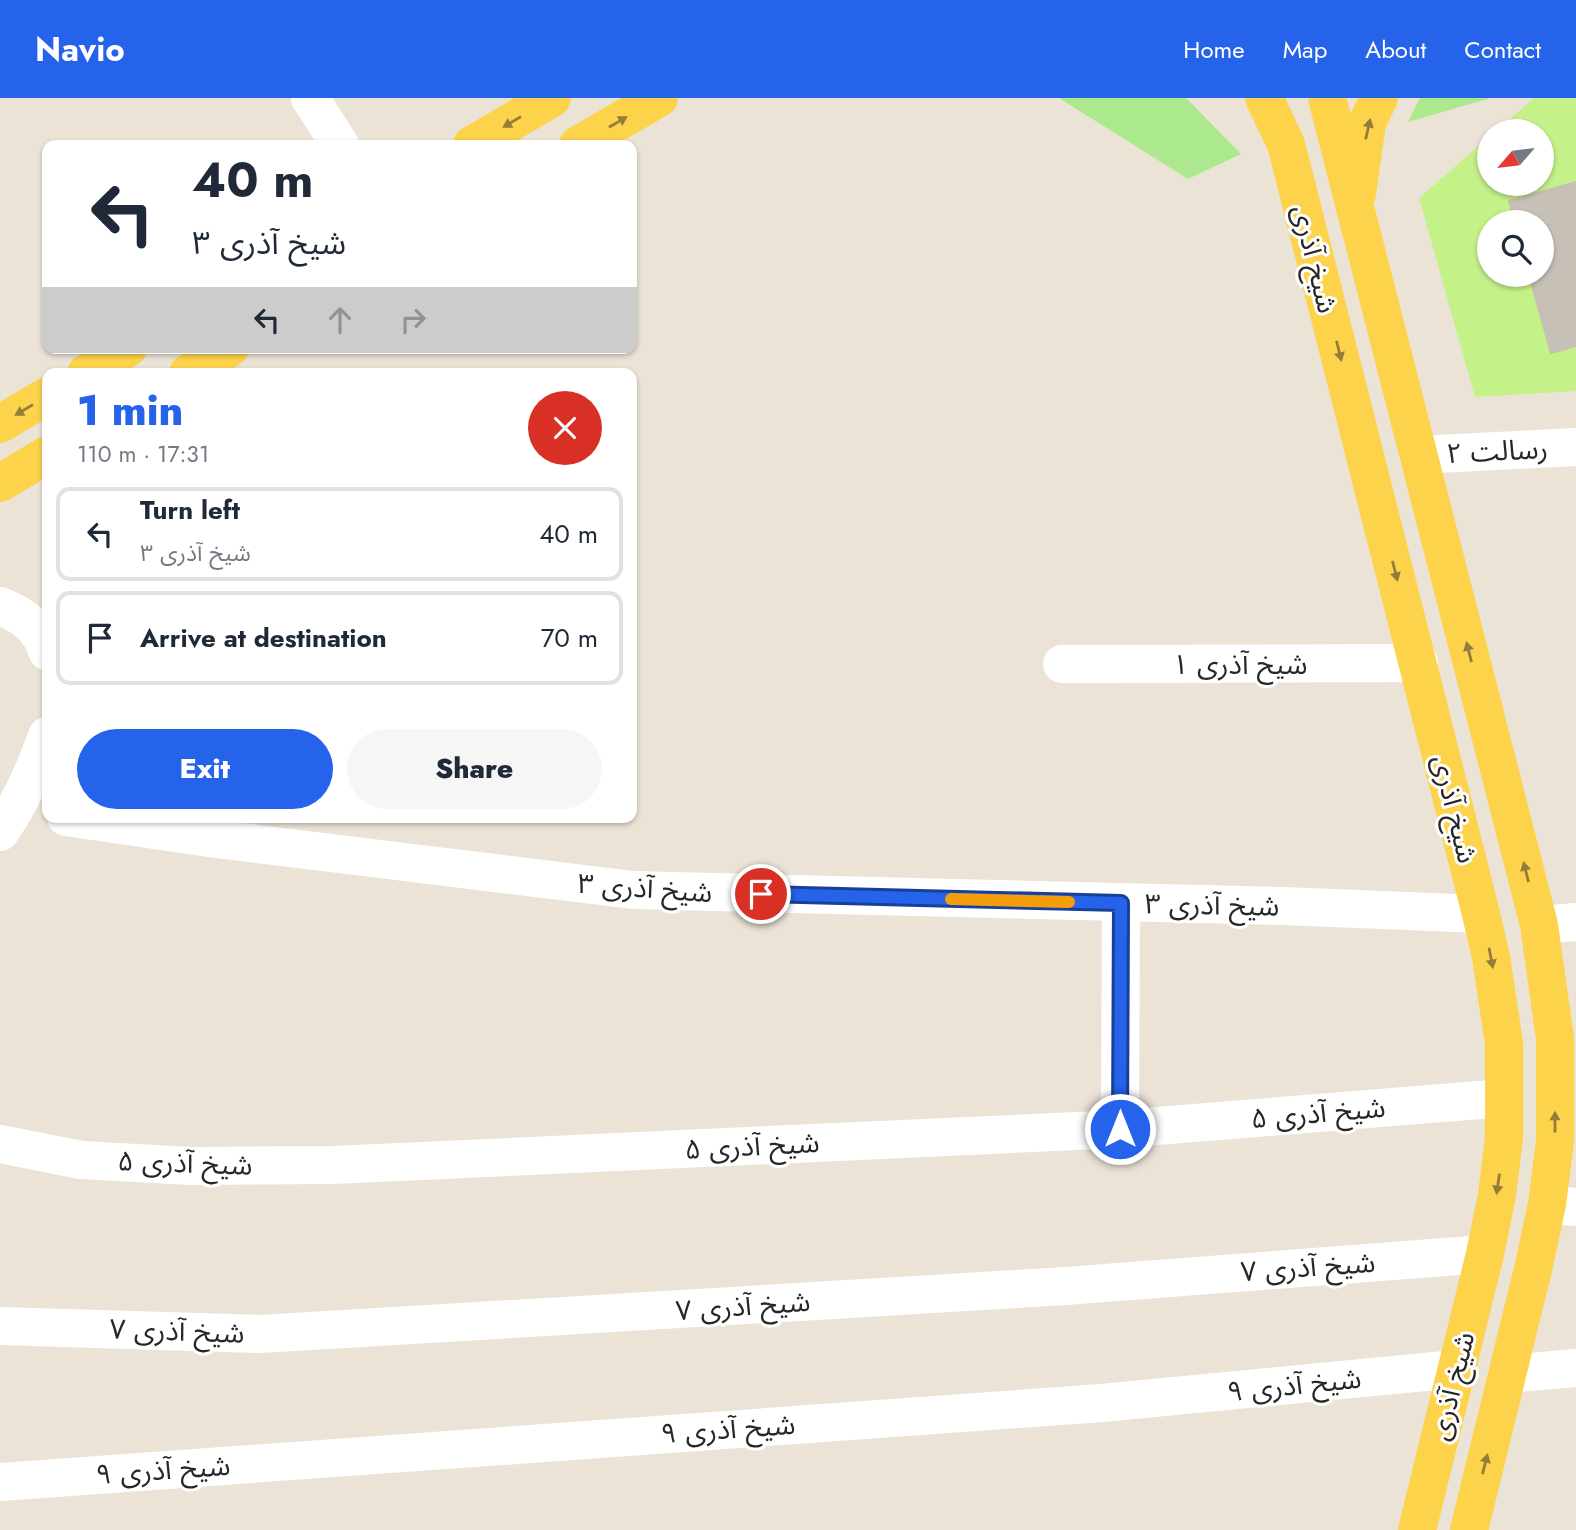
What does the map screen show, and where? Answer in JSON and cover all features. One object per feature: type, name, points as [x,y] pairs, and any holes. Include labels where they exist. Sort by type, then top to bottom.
[{"type":"main road","points":[[481,140],[552,98]]},
{"type":"main road","points":[[587,140],[659,98]]},
{"type":"main road","points":[[1243,98],[1286,144]]},
{"type":"main road","name":"شیخ آذری","points":[[1264,98],[1286,144],[1419,663],[1491,957],[1504,1042],[1503,1149],[1497,1195],[1417,1530]]},
{"type":"main road","name":"شیخ آذری","points":[[1327,98],[1418,454],[1558,924],[1555,1039],[1566,1082],[1555,1141],[1561,1205],[1507,1374],[1469,1530]]},
{"type":"main road","points":[[1355,210],[1367,123],[1379,98]]},
{"type":"main road","points":[[94,368],[118,354]]},
{"type":"main road","points":[[196,368],[220,354]]},
{"type":"main road","points":[[0,424],[42,399]]},
{"type":"main road","points":[[0,483],[42,458]]},
{"type":"main road","points":[[1480,914],[1558,924]]},
{"type":"street","points":[[310,98],[337,140]]},
{"type":"street","name":"رسالت ۲","points":[[1418,454],[1576,447]]},
{"type":"street","points":[[0,606],[24,617],[42,636]]},
{"type":"street","name":"شیخ آذری ۱","points":[[1062,664],[1419,663]]},
{"type":"street","points":[[21,819],[42,751]]},
{"type":"street","name":"شیخ آذری ۳","points":[[107,823],[634,890],[1480,914]]},
{"type":"street","points":[[1120,1129],[1121,903]]},
{"type":"street","name":"شیخ آذری ۵","points":[[0,1144],[95,1161],[190,1166],[333,1165],[1120,1129],[1504,1098]]},
{"type":"street","name":"شیخ آذری ۷","points":[[0,1326],[260,1334],[1066,1286],[1485,1254]]},
{"type":"street","points":[[1507,1374],[1576,1368]]},
{"type":"street","name":"شیخ آذری ۹","points":[[0,1482],[1102,1403],[1456,1369]]},
{"type":"green space","points":[[1059,98],[1186,98],[1241,154],[1188,179]]},
{"type":"green space","points":[[1420,98],[1491,98],[1408,122]]},
{"type":"green space","points":[[1534,98],[1576,98],[1576,391],[1475,397],[1419,198],[1477,147],[1477,196],[1554,196],[1554,119],[1510,119]]},
{"type":"building","points":[[1576,182],[1576,346],[1551,353],[1532,287],[1554,287],[1554,210],[1512,210],[1509,201],[1527,196],[1554,196],[1554,188]]},
{"type":"slow traffic","points":[[951,899],[1069,902]]},
{"type":"route","points":[[761,894],[1121,903],[1120,1129]]}]
